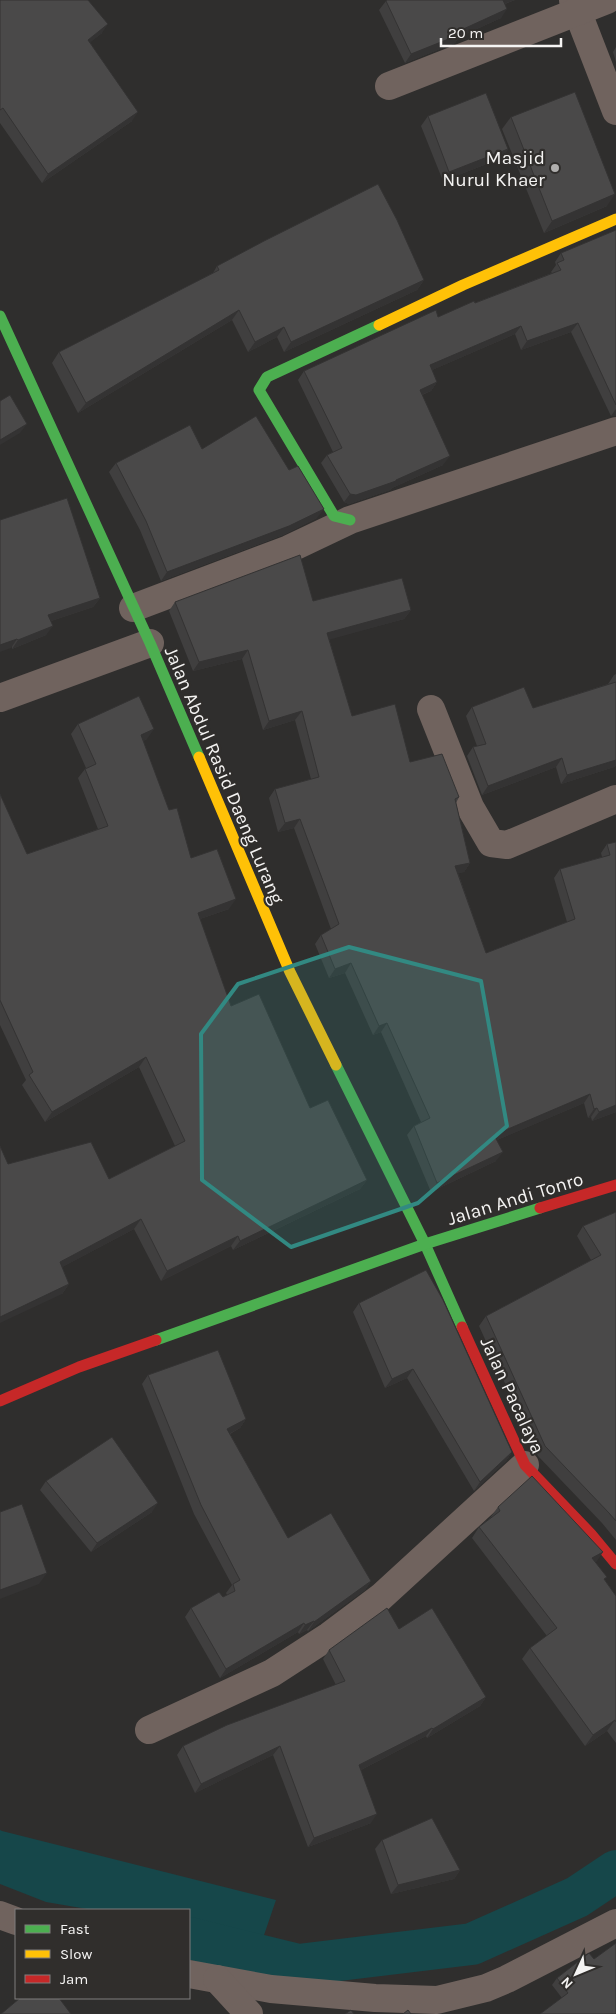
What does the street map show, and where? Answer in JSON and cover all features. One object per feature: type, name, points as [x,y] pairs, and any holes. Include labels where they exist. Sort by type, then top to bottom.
[{"type":"street","points":[[389,86],[575,6],[607,0]]},
{"type":"street","points":[[575,6],[616,111]]},
{"type":"street","points":[[350,520],[334,516],[259,390],[267,377],[463,285],[616,219]]},
{"type":"street","name":"Jalan Abdul Rasid Daeng Lurang","points":[[0,316],[150,643],[290,972],[425,1244]]},
{"type":"street","points":[[133,608],[289,549],[350,520],[616,431]]},
{"type":"street","points":[[0,698],[150,643]]},
{"type":"street","points":[[431,710],[470,807],[491,843],[507,845],[616,799]]},
{"type":"street","name":"Jalan Andi Tonro","points":[[0,1401],[78,1367],[425,1244],[616,1186]]},
{"type":"street","name":"Jalan Pacalaya","points":[[425,1244],[525,1465],[591,1534],[616,1564]]},
{"type":"street","points":[[149,1730],[272,1673],[329,1636],[382,1596],[525,1465]]},
{"type":"street","points":[[0,1915],[15,1921]]},
{"type":"street","points":[[190,1974],[271,1989],[375,1998],[437,2000],[486,1988],[507,1979],[616,1923]]},
{"type":"street","points":[[216,1980],[246,2013],[271,1989]]},
{"type":"highlighted area","points":[[349,947],[481,981],[507,1126],[418,1203],[291,1247],[202,1180],[201,1034],[238,984]]},
{"type":"water","points":[[0,1830],[276,1900],[262,1941],[190,1928],[190,1909],[87,1909],[46,1902],[0,1884]]},
{"type":"building","points":[[0,0],[88,0],[108,24],[88,40],[138,112],[48,174],[3,108],[0,110]]},
{"type":"building","points":[[387,0],[503,0],[507,9],[459,31],[461,34],[411,54]]},
{"type":"building","name":"Masjid Nurul Khaer","points":[[575,92],[615,194],[552,221],[511,117]]},
{"type":"building","points":[[486,93],[508,149],[449,172],[428,116]]},
{"type":"building","points":[[378,184],[397,220],[424,280],[291,342],[284,327],[255,342],[239,310],[86,403],[59,352],[219,270],[217,266],[264,241]]},
{"type":"building","points":[[616,230],[616,405],[578,323],[527,341],[521,326],[430,365],[437,382],[420,390],[450,456],[396,481],[356,495],[350,494],[327,455],[342,448],[304,371],[436,310],[438,317],[474,301],[475,303],[561,270],[557,263],[564,260],[561,253]]},
{"type":"building","points":[[10,395],[27,424],[0,440],[0,401]]},
{"type":"building","points":[[256,416],[289,470],[298,466],[324,509],[289,526],[167,572],[146,521],[116,463],[190,425],[202,449]]},
{"type":"building","points":[[67,498],[100,598],[48,615],[53,626],[0,645],[0,520]]},
{"type":"building","points":[[300,555],[313,601],[402,578],[411,610],[327,633],[352,716],[395,704],[410,762],[442,754],[459,797],[455,799],[470,863],[455,866],[486,953],[575,919],[560,869],[610,855],[607,844],[616,842],[616,1105],[599,1112],[597,1108],[594,1109],[590,1094],[494,1135],[503,1152],[437,1183],[414,1126],[430,1118],[387,1023],[379,1026],[351,963],[335,969],[321,935],[339,924],[300,819],[285,823],[275,789],[319,777],[302,711],[269,721],[248,650],[199,662],[175,602]]},
{"type":"building","points":[[616,682],[616,760],[567,775],[562,758],[488,786],[473,747],[486,744],[472,707],[524,687],[533,708]]},
{"type":"building","points":[[139,696],[154,729],[141,735],[169,810],[177,808],[191,858],[217,849],[236,899],[198,913],[231,1006],[259,994],[310,1108],[328,1100],[367,1180],[240,1241],[238,1236],[167,1271],[141,1219],[60,1262],[69,1284],[0,1317],[0,1146],[8,1164],[91,1142],[109,1179],[185,1141],[146,1057],[52,1112],[29,1075],[33,1072],[0,1000],[0,794],[27,854],[108,826],[85,769],[96,764],[78,724]]},
{"type":"building","points":[[616,1212],[616,1521],[545,1446],[486,1316],[601,1255],[583,1226]]},
{"type":"building","points":[[426,1270],[443,1300],[512,1452],[480,1482],[413,1369],[392,1379],[359,1303]]},
{"type":"building","points":[[218,1350],[246,1419],[227,1429],[288,1538],[331,1513],[371,1581],[314,1622],[305,1625],[304,1623],[226,1669],[191,1608],[219,1592],[223,1597],[235,1591],[233,1584],[240,1580],[201,1505],[148,1375]]},
{"type":"building","points":[[112,1437],[158,1503],[97,1543],[46,1481]]},
{"type":"building","points":[[532,1476],[603,1552],[592,1558],[607,1577],[604,1579],[616,1596],[616,1722],[615,1720],[593,1735],[530,1648],[557,1628],[479,1527],[500,1511],[498,1507]]},
{"type":"building","points":[[22,1504],[47,1573],[0,1590],[0,1512]]},
{"type":"building","points":[[387,1608],[399,1629],[432,1608],[486,1697],[433,1729],[359,1765],[377,1814],[314,1838],[280,1746],[201,1784],[183,1746],[227,1725],[345,1681],[329,1650]]},
{"type":"building","points":[[432,1818],[460,1870],[398,1885],[382,1840]]},
{"type":"building","points":[[616,1943],[616,2014],[540,2014],[568,1993],[557,1978],[589,1953],[594,1959]]},
{"type":"building","points":[[19,1999],[60,1999],[71,2014],[1,2014]]},
{"type":"building","points":[[351,2010],[354,2014],[345,2014]]},
{"type":"building","points":[[408,2010],[411,2014],[403,2014]]},
{"type":"waterway","points":[[190,1938],[298,1965],[472,1944],[577,1897],[616,1871]]},
{"type":"traffic: fast","points":[[0,316],[150,643],[199,757]]},
{"type":"traffic: fast","points":[[350,520],[334,516],[259,390],[267,377],[379,325]]},
{"type":"traffic: fast","points":[[336,1065],[425,1244],[462,1327]]},
{"type":"traffic: fast","points":[[156,1340],[425,1244],[540,1208]]},
{"type":"traffic: slow","points":[[379,325],[463,285],[616,219]]},
{"type":"traffic: slow","points":[[199,757],[290,972],[336,1065]]},
{"type":"traffic: jam","points":[[540,1208],[616,1185]]},
{"type":"traffic: jam","points":[[462,1327],[525,1465],[591,1534],[616,1564]]},
{"type":"traffic: jam","points":[[0,1401],[79,1367],[156,1340]]},
{"type":"place","name":"Masjid Nurul Khaer","points":[[555,168]]}]
